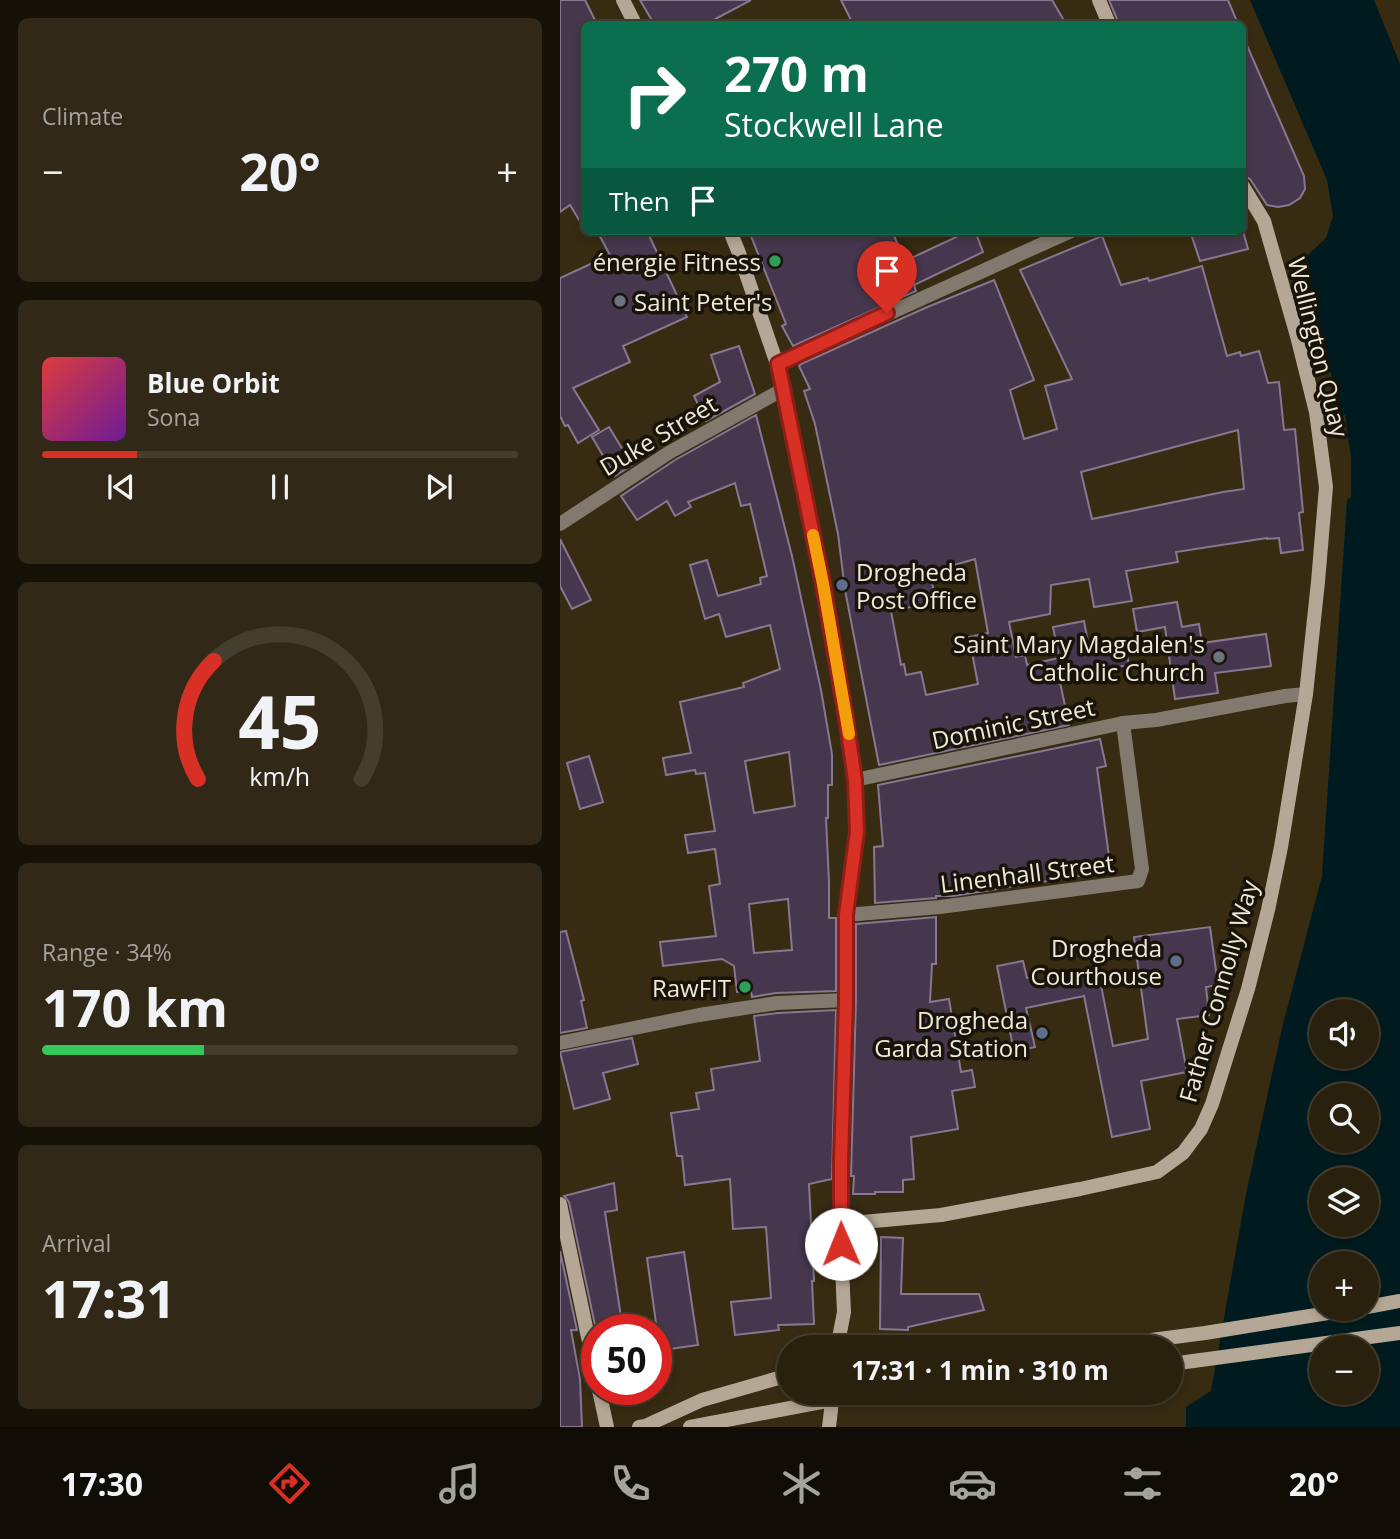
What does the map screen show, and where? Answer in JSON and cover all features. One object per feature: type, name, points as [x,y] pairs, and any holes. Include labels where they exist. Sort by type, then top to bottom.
[{"type":"main road","points":[[623,0],[634,21]]},
{"type":"main road","points":[[1099,0],[1108,21]]},
{"type":"main road","name":"Wellington Quay","points":[[1246,192],[1264,221],[1297,336],[1316,412],[1326,487],[1306,694]]},
{"type":"main road","points":[[732,235],[778,364],[823,584],[855,780],[857,831],[846,915],[840,1224],[844,1312],[840,1335]]},
{"type":"main road","name":"Father Connolly Way","points":[[840,1224],[942,1215],[1080,1189],[1157,1172],[1183,1153],[1201,1129],[1212,1104],[1230,1051],[1268,911],[1306,694]]},
{"type":"main road","points":[[560,1204],[583,1314]]},
{"type":"main road","points":[[1379,1305],[1400,1301]]},
{"type":"main road","points":[[1183,1336],[1309,1316]]},
{"type":"main road","points":[[1183,1363],[1400,1333]]},
{"type":"main road","points":[[646,1427],[702,1400],[777,1378]]},
{"type":"main road","points":[[602,1405],[607,1427]]},
{"type":"main road","points":[[690,1427],[791,1405]]},
{"type":"main road","points":[[829,1427],[832,1405]]},
{"type":"street","points":[[778,364],[1062,235]]},
{"type":"street","name":"Duke Street","points":[[560,524],[670,452],[782,390]]},
{"type":"street","name":"Dominic Street","points":[[855,780],[1123,723],[1156,720],[1306,694]]},
{"type":"street","name":"Linenhall Street","points":[[846,915],[940,907],[1138,881],[1142,869],[1123,723]]},
{"type":"street","points":[[560,1043],[699,1015],[777,1003],[846,1000]]},
{"type":"water","points":[[1250,0],[1374,0],[1400,64],[1400,1427],[1186,1427],[1186,1407],[1211,1391],[1246,1194],[1282,1028],[1322,876],[1347,500],[1351,497],[1351,457],[1345,415],[1339,414],[1300,259],[1326,238],[1333,216],[1327,180]]},
{"type":"building","points":[[560,0],[585,0],[596,21],[581,21],[581,223],[570,205],[560,212]]},
{"type":"building","points":[[640,0],[751,0],[712,21],[652,21]]},
{"type":"building","points":[[841,0],[1052,0],[1064,21],[852,21]]},
{"type":"building","points":[[1109,0],[1228,0],[1237,21],[1118,21]]},
{"type":"building","points":[[1246,43],[1304,176],[1305,189],[1300,198],[1289,205],[1267,205],[1246,177]]},
{"type":"building","name":"Saint Peter's","points":[[599,235],[649,235],[687,317],[623,346],[630,362],[573,388],[599,430],[578,443],[560,416],[560,278],[610,255]]},
{"type":"building","points":[[751,235],[894,235],[905,261],[960,235],[977,235],[983,252],[914,285],[916,291],[793,346],[782,326],[786,324]]},
{"type":"building","points":[[1191,235],[1244,235],[1248,249],[1200,261]]},
{"type":"building","points":[[1102,236],[1121,285],[1148,278],[1149,281],[1202,266],[1227,356],[1240,352],[1241,356],[1259,351],[1268,383],[1279,382],[1284,430],[1295,429],[1303,512],[1299,513],[1303,550],[1281,553],[1279,538],[1267,538],[1176,552],[1178,562],[1126,571],[1132,601],[1094,607],[1089,579],[1051,585],[1050,614],[1009,622],[1016,657],[1025,655],[1027,665],[1059,658],[1053,627],[1084,621],[1089,648],[1124,641],[1129,665],[1084,673],[1085,677],[1060,682],[1069,725],[879,765],[845,590],[838,534],[815,424],[804,391],[810,389],[799,366],[925,308],[994,280],[1034,380],[1010,390],[1024,439],[1057,429],[1045,386],[1072,379],[1020,270]],"holes":[[[1238,430],[1244,489],[1092,519],[1081,472]],[[975,559],[988,633],[969,637],[978,684],[926,695],[921,672],[906,675],[904,664],[901,665],[891,611],[936,602],[930,572]]]},
{"type":"building","points":[[739,346],[755,394],[706,421],[694,396],[720,382],[711,355]]},
{"type":"building","points":[[756,415],[792,556],[832,754],[832,785],[828,785],[826,818],[829,918],[836,918],[836,991],[776,993],[752,997],[751,991],[737,992],[734,966],[722,959],[663,966],[660,942],[716,936],[709,886],[720,884],[715,849],[688,853],[685,835],[715,831],[705,773],[696,774],[695,770],[666,775],[663,758],[691,753],[680,702],[744,687],[743,683],[780,669],[770,625],[726,637],[719,614],[705,619],[690,565],[707,560],[718,596],[761,584],[760,578],[767,576],[750,504],[741,506],[735,483],[688,502],[691,507],[675,516],[667,501],[637,520],[621,496],[675,460]],"holes":[[[789,752],[795,806],[754,813],[745,761]],[[788,899],[792,950],[754,953],[749,904]]]},
{"type":"building","points":[[609,427],[632,465],[615,476],[592,437]]},
{"type":"building","points":[[560,539],[591,600],[572,609],[560,586]]},
{"type":"building","name":"Saint Mary Magdalen's Catholic Church","points":[[1177,602],[1182,627],[1199,624],[1202,643],[1266,634],[1271,666],[1215,673],[1218,693],[1175,699],[1165,627],[1137,632],[1133,609]]},
{"type":"building","points":[[1100,739],[1106,766],[1097,768],[1111,871],[953,896],[875,903],[874,847],[883,846],[878,785]]},
{"type":"building","points":[[589,756],[603,802],[580,809],[567,763]]},
{"type":"building","points":[[936,917],[936,964],[932,964],[930,1002],[949,999],[961,1072],[972,1070],[975,1087],[952,1091],[958,1129],[911,1137],[914,1179],[903,1180],[903,1192],[853,1194],[854,1176],[851,1176],[856,924]]},
{"type":"building","points":[[1210,927],[1218,985],[1206,987],[1209,1015],[1177,1019],[1187,1072],[1141,1081],[1150,1129],[1112,1137],[1084,996],[1026,1008],[1035,1047],[1014,1052],[997,966],[1023,961],[1027,978],[1036,977],[1037,982],[1098,970],[1113,1046],[1148,1039],[1134,937]]},
{"type":"building","points":[[566,931],[584,1000],[581,1001],[587,1028],[560,1033],[560,932]]},
{"type":"building","points":[[836,1010],[832,1179],[809,1184],[814,1324],[778,1325],[779,1330],[735,1335],[731,1302],[771,1298],[766,1227],[733,1229],[730,1179],[685,1185],[682,1156],[677,1156],[671,1113],[699,1109],[696,1093],[714,1090],[711,1069],[760,1061],[754,1016]]},
{"type":"building","points":[[632,1038],[638,1064],[603,1073],[610,1099],[574,1109],[560,1052]]},
{"type":"building","points":[[614,1183],[617,1210],[605,1212],[621,1314],[593,1314],[569,1202],[564,1196]]},
{"type":"building","points":[[881,1237],[903,1238],[901,1294],[979,1294],[984,1310],[908,1327],[908,1330],[880,1329]]},
{"type":"building","points":[[560,1251],[577,1330],[571,1330],[580,1379],[582,1427],[560,1427]]},
{"type":"building","points":[[684,1252],[698,1345],[672,1349],[672,1314],[655,1314],[647,1258]]},
{"type":"slow traffic","points":[[813,535],[849,734]]},
{"type":"place","name":"énergie Fitness","points":[[775,261]]},
{"type":"place","name":"Saint Peter's","points":[[620,301]]},
{"type":"place","name":"Drogheda Post Office","points":[[842,585]]},
{"type":"place","name":"Saint Mary Magdalen's Catholic Church","points":[[1219,657]]},
{"type":"place","name":"Drogheda Courthouse","points":[[1176,961]]},
{"type":"place","name":"RawFIT","points":[[745,987]]},
{"type":"place","name":"Drogheda Garda Station","points":[[1042,1033]]},
{"type":"route","points":[[841,1244],[846,915],[857,831],[855,780],[823,584],[778,364],[887,313]]}]
